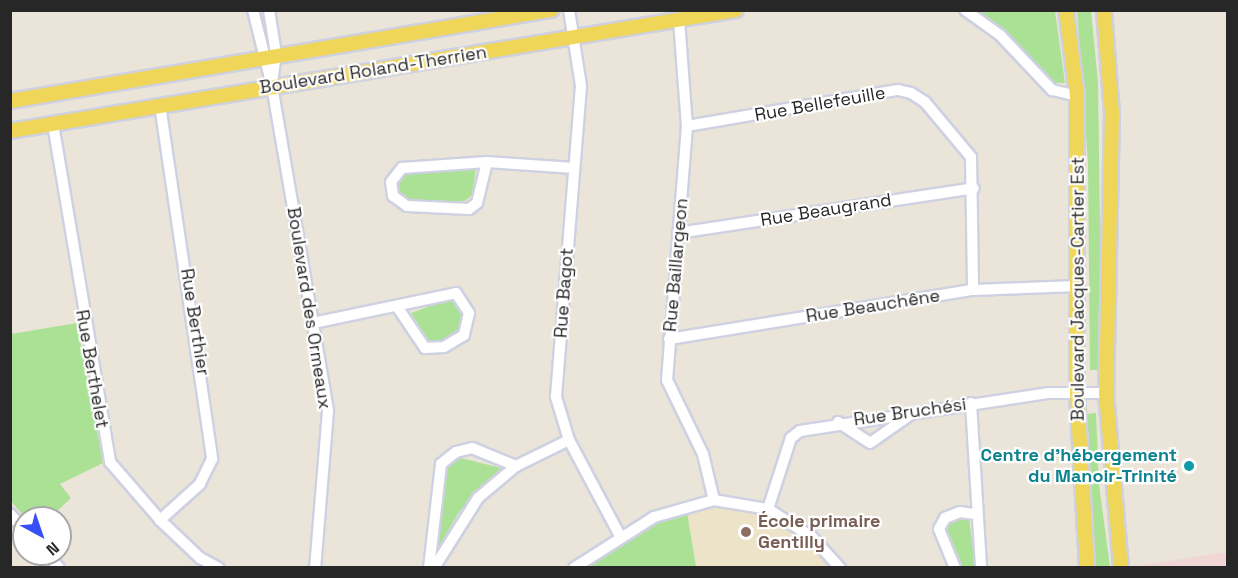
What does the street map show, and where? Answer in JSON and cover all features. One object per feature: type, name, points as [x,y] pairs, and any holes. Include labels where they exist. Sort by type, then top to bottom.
[{"type":"main road","name":"Boulevard Roland-Therrien","points":[[10,101],[276,54],[551,10]]},
{"type":"main road","name":"Boulevard Roland-Therrien","points":[[10,131],[736,10]]},
{"type":"main road","name":"Boulevard Jacques-Cartier Est","points":[[1066,10],[1077,96],[1077,393],[1087,567]]},
{"type":"main road","name":"Boulevard Jacques-Cartier Est","points":[[1104,10],[1112,113],[1106,393],[1121,567]]},
{"type":"street","name":"Boulevard des Ormeaux","points":[[253,10],[261,57],[272,86],[328,411],[315,567]]},
{"type":"street","name":"Boulevard des Ormeaux","points":[[269,10],[276,54],[272,86]]},
{"type":"street","name":"Rue Bagot","points":[[569,10],[581,86],[556,397],[569,440],[621,536]]},
{"type":"street","points":[[965,10],[1000,35],[1052,90],[1077,96]]},
{"type":"street","name":"Rue Baillargeon","points":[[679,20],[687,126],[669,339],[669,389],[703,454],[714,500]]},
{"type":"street","name":"Rue Bellefeuille","points":[[687,126],[904,92],[925,102],[959,138],[971,157],[974,188],[973,290]]},
{"type":"street","name":"Rue Berthier","points":[[160,105],[212,459],[200,484],[160,520]]},
{"type":"street","name":"Rue Berthelet","points":[[53,124],[110,462],[160,520],[200,558],[219,567]]},
{"type":"street","points":[[487,162],[477,203],[469,209],[407,206],[393,196],[392,182],[402,168],[487,162],[574,168]]},
{"type":"street","name":"Rue Beaugrand","points":[[678,233],[974,188]]},
{"type":"street","name":"Rue Beauchêne","points":[[669,339],[973,290],[1077,286]]},
{"type":"street","points":[[313,323],[398,308],[456,293],[469,313],[456,343],[425,348],[398,308]]},
{"type":"street","name":"Rue Bruchési","points":[[768,509],[791,438],[838,422],[971,403],[1077,393],[1106,393]]},
{"type":"street","points":[[971,403],[975,514],[981,567]]},
{"type":"street","points":[[838,422],[870,443],[915,411]]},
{"type":"street","points":[[434,567],[478,498],[516,466],[569,440]]},
{"type":"street","points":[[429,567],[441,465],[456,452],[472,448],[516,466]]},
{"type":"street","points":[[574,567],[621,536],[673,508],[714,500],[768,509],[812,537],[840,567]]},
{"type":"street","points":[[955,567],[939,529],[952,515],[975,514]]},
{"type":"shaded area","name":"École primaire Gentilly","points":[[743,503],[793,525],[838,567],[696,567],[686,506]]},
{"type":"shaded area","points":[[1219,553],[1227,554],[1227,567],[1132,567]]},
{"type":"green space","points":[[977,11],[1055,11],[1065,83],[1052,83]]},
{"type":"green space","points":[[1077,11],[1091,11],[1098,83],[1102,370],[1090,370],[1088,163]]},
{"type":"green space","points":[[476,168],[472,195],[465,201],[411,201],[400,194],[398,179],[404,174]]},
{"type":"green space","points":[[452,298],[463,311],[461,331],[437,344],[428,341],[411,313]]},
{"type":"green space","points":[[77,323],[103,463],[60,484],[71,498],[63,506],[15,506],[11,501],[11,334]]},
{"type":"green space","points":[[1096,413],[1099,485],[1110,567],[1095,567],[1089,519],[1086,414]]},
{"type":"green space","points":[[461,458],[501,468],[459,512],[433,557],[443,471]]},
{"type":"green space","points":[[686,506],[696,567],[579,568],[634,530]]},
{"type":"green space","points":[[956,516],[969,517],[975,567],[963,567],[945,525]]},
{"type":"place","name":"Centre d'hébergement du Manoir-Trinité","points":[[1189,466]]},
{"type":"place","name":"École primaire Gentilly","points":[[746,532]]}]
